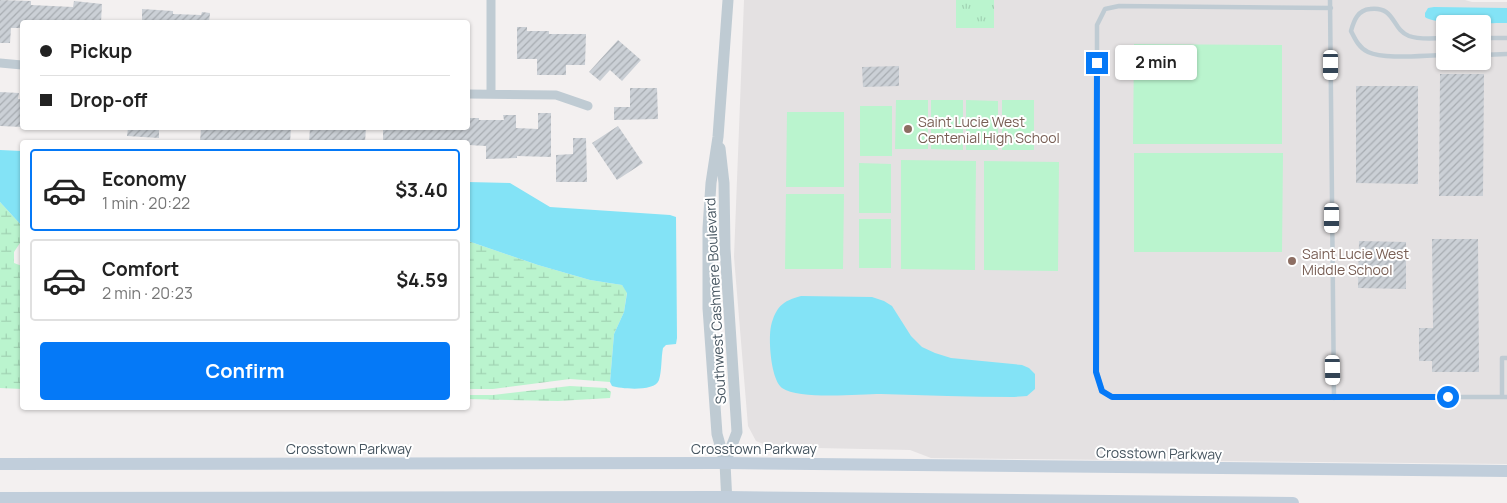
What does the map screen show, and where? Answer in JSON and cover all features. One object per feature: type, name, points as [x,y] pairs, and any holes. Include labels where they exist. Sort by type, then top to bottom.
[{"type":"main road","name":"Crosstown Parkway","points":[[0,464],[725,463],[1507,471]]},
{"type":"main road","points":[[0,498],[1292,503]]},
{"type":"street","points":[[491,0],[491,94]]},
{"type":"street","name":"Southwest Cashmere Boulevard","points":[[726,501],[725,463],[717,434],[708,308],[708,228],[710,182],[718,137],[728,0]]},
{"type":"street","points":[[0,63],[20,65]]},
{"type":"street","points":[[470,94],[556,95],[588,106]]},
{"type":"street","name":"Southwest Cashmere Boulevard","points":[[718,137],[724,183],[724,249],[737,432],[725,463]]},
{"type":"lane","points":[[1198,0],[1198,7]]},
{"type":"lane","points":[[1330,0],[1334,398]]},
{"type":"lane","points":[[1330,8],[1119,6],[1104,9],[1097,25],[1096,372],[1102,391],[1112,397],[1504,397],[1502,358],[1507,358]]},
{"type":"lane","points":[[1436,38],[1408,36],[1398,27],[1391,15],[1380,8],[1365,9],[1355,18],[1351,31],[1357,42],[1367,51],[1385,56],[1436,55]]},
{"type":"lane","points":[[1491,38],[1507,38]]},
{"type":"lane","points":[[1491,55],[1507,54]]},
{"type":"shaded area","points":[[744,0],[1465,0],[1472,2],[1507,2],[1507,464],[931,458],[910,450],[771,447],[756,441],[748,426],[734,257]]},
{"type":"green space","points":[[956,0],[994,0],[994,28],[956,28]]},
{"type":"green space","points":[[1134,44],[1282,45],[1282,144],[1133,144]]},
{"type":"green space","points":[[896,100],[928,100],[928,149],[895,149]]},
{"type":"green space","points":[[931,100],[963,100],[963,150],[931,149]]},
{"type":"green space","points":[[966,100],[998,101],[998,150],[966,150]]},
{"type":"green space","points":[[1002,100],[1034,100],[1034,150],[1002,150]]},
{"type":"green space","points":[[860,106],[892,106],[892,156],[860,156]]},
{"type":"green space","points":[[787,112],[844,112],[844,187],[786,187]]},
{"type":"green space","points":[[1134,153],[1283,153],[1282,252],[1134,252]]},
{"type":"green space","points":[[901,160],[976,161],[975,270],[901,269]]},
{"type":"green space","points":[[984,161],[1059,162],[1058,271],[984,270]]},
{"type":"green space","points":[[859,163],[891,164],[891,213],[859,213]]},
{"type":"green space","points":[[786,194],[844,194],[843,269],[785,269]]},
{"type":"green space","points":[[0,202],[20,224],[20,243],[14,252],[14,263],[20,265],[20,389],[0,388]]},
{"type":"green space","points":[[859,219],[891,219],[891,268],[859,268]]},
{"type":"green space","points":[[470,242],[538,265],[590,280],[622,285],[627,292],[624,312],[614,334],[610,382],[570,379],[493,389],[470,389]]},
{"type":"green space","points":[[570,386],[606,388],[611,392],[610,398],[558,401],[470,399],[470,395],[493,395]]},
{"type":"water","points":[[1428,8],[1507,8],[1507,23],[1491,23],[1491,15],[1436,15],[1436,21],[1430,20],[1425,17]]},
{"type":"water","points":[[0,150],[20,151],[20,224],[0,202]]},
{"type":"water","points":[[470,182],[510,183],[550,207],[670,215],[676,217],[677,338],[676,344],[666,345],[663,348],[660,376],[656,384],[645,388],[630,389],[612,386],[610,382],[614,334],[624,312],[627,293],[622,285],[590,280],[538,265],[470,242]]},
{"type":"water","points":[[801,296],[872,297],[884,301],[892,306],[911,336],[922,347],[951,358],[1022,365],[1029,368],[1035,374],[1035,389],[1027,396],[1014,397],[881,394],[815,395],[790,392],[778,384],[775,377],[770,350],[770,332],[778,309],[789,300]]},
{"type":"building","points":[[0,0],[31,1],[31,5],[73,7],[74,1],[102,4],[101,20],[20,20],[20,28],[11,28],[10,43],[0,43]]},
{"type":"building","points":[[142,9],[173,11],[173,14],[201,15],[202,12],[210,13],[209,20],[142,20]]},
{"type":"building","points":[[517,27],[527,27],[527,31],[549,31],[549,34],[586,34],[585,65],[566,65],[566,75],[537,75],[537,59],[517,59]]},
{"type":"building","points":[[618,40],[641,60],[622,81],[610,70],[600,81],[589,72]]},
{"type":"building","points":[[899,66],[899,86],[863,87],[862,67]]},
{"type":"building","points":[[1440,74],[1484,74],[1483,196],[1439,196]]},
{"type":"building","points":[[1356,86],[1418,86],[1418,184],[1356,183]]},
{"type":"building","points":[[630,88],[657,88],[658,119],[614,120],[614,107],[630,107]]},
{"type":"building","points":[[0,92],[19,93],[20,127],[0,126]]},
{"type":"building","points":[[538,113],[551,113],[551,157],[517,156],[517,158],[486,159],[486,146],[470,145],[470,140],[383,140],[383,130],[470,130],[470,118],[504,120],[503,115],[516,115],[516,128],[538,129]]},
{"type":"building","points":[[618,126],[643,163],[617,180],[592,143]]},
{"type":"building","points":[[128,130],[159,130],[159,138],[127,136]]},
{"type":"building","points":[[201,130],[291,130],[290,140],[200,140]]},
{"type":"building","points":[[310,130],[366,130],[365,140],[309,140]]},
{"type":"building","points":[[573,138],[586,138],[587,182],[556,182],[556,155],[573,154]]},
{"type":"building","points":[[1432,239],[1478,239],[1479,372],[1432,372],[1432,361],[1419,361],[1419,328],[1433,328]]},
{"type":"building","points":[[1359,241],[1406,242],[1406,289],[1358,288]]},
{"type":"place","name":"Saint Lucie West Centenial High School","points":[[908,129]]},
{"type":"place","name":"Saint Lucie West Middle School","points":[[1292,261]]},
{"type":"route","points":[[1097,63],[1096,372],[1102,391],[1112,397],[1448,397]]}]
